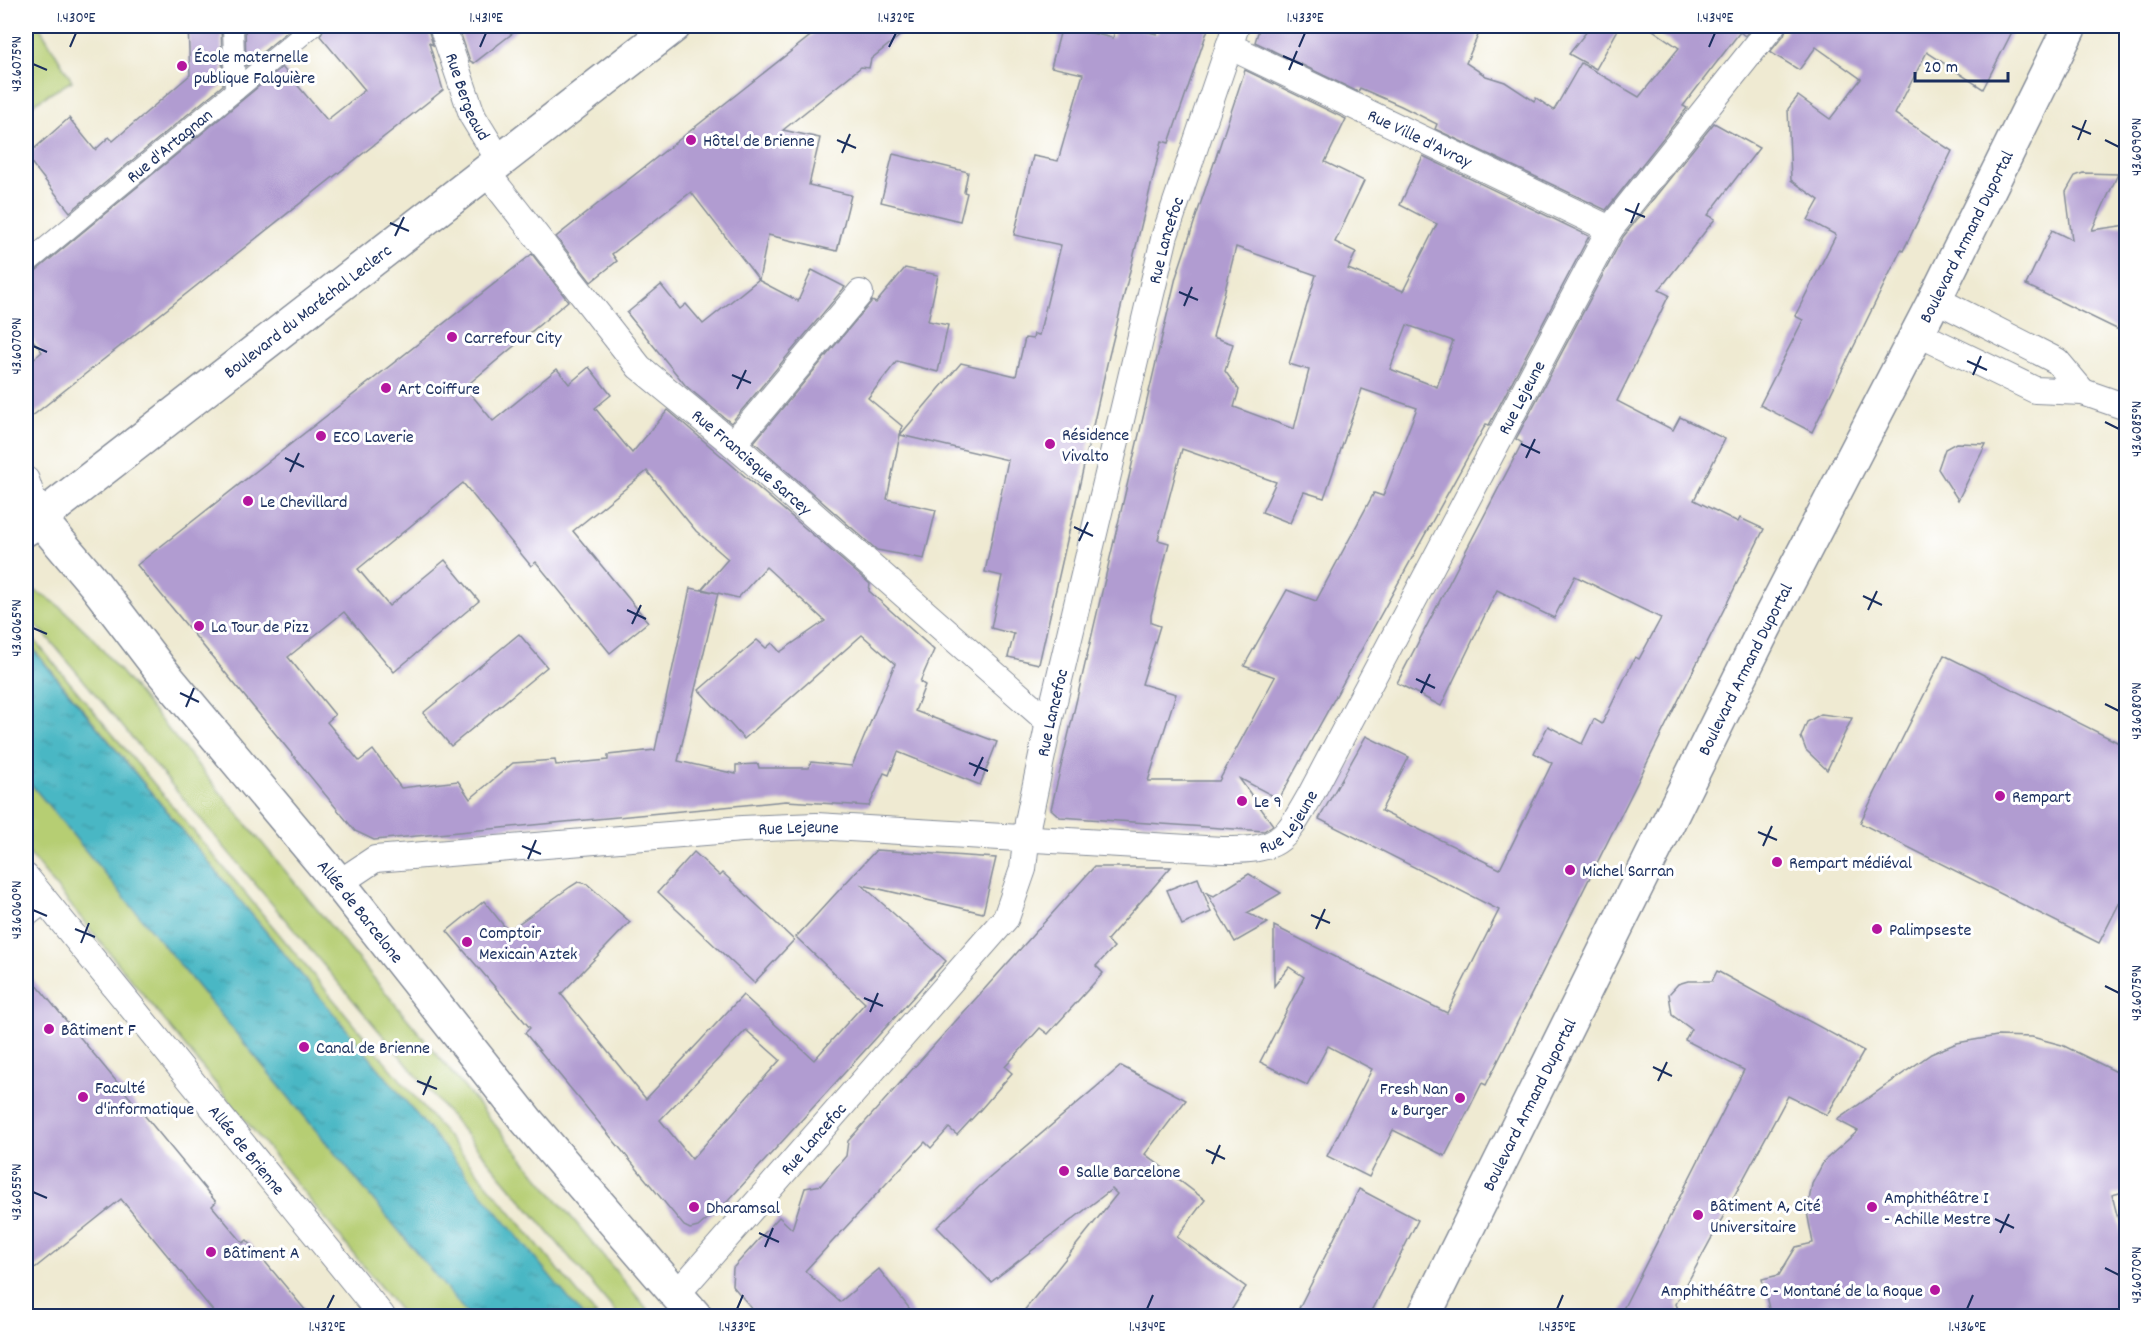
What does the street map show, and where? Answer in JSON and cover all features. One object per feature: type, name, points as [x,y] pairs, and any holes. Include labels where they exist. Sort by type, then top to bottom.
[{"type":"street","points":[[233,26],[235,91]]},
{"type":"street","name":"Rue d'Artagnan","points":[[26,264],[313,26]]},
{"type":"street","name":"Rue Bergeaud","points":[[442,26],[472,117],[494,168]]},
{"type":"street","name":"Boulevard du Maréchal Leclerc","points":[[30,518],[494,168],[674,26]]},
{"type":"street","name":"Rue Lejeune","points":[[339,883],[375,859],[742,829],[816,826],[1222,850],[1260,849],[1276,842],[1294,824],[1610,229],[1772,26]]},
{"type":"street","name":"Boulevard Armand Duportal","points":[[1424,1317],[1764,629],[1935,299],[2070,26]]},
{"type":"street","name":"Rue Ville d'Avray","points":[[1232,36],[1610,229]]},
{"type":"street","name":"Rue Lancefoc","points":[[685,1306],[1006,918],[1023,870],[1049,722],[1165,235],[1232,36]]},
{"type":"street","name":"Rue Francisque Sarcey","points":[[494,168],[639,367],[733,444],[1049,722]]},
{"type":"street","points":[[733,444],[860,293]]},
{"type":"street","points":[[1935,299],[2057,361],[2083,392]]},
{"type":"street","points":[[1917,333],[2035,390],[2083,392],[2127,407]]},
{"type":"street","points":[[26,480],[30,518]]},
{"type":"street","name":"Allée de Barcelone","points":[[30,518],[94,584],[159,668],[339,883],[527,1121],[685,1306]]},
{"type":"street","name":"Allée de Brienne","points":[[26,877],[35,907],[382,1317]]},
{"type":"green space","points":[[39,26],[72,81],[26,108],[26,33]]},
{"type":"green space","points":[[26,588],[53,601],[91,636],[653,1316],[619,1316],[43,632],[26,620]]},
{"type":"green space","points":[[26,630],[597,1316],[582,1316],[26,640]]},
{"type":"green space","points":[[26,778],[469,1316],[404,1316],[26,850]]},
{"type":"water","name":"Canal de Brienne","points":[[26,641],[583,1316],[469,1316],[26,778]]},
{"type":"building","points":[[188,26],[221,26],[223,85],[70,212],[26,156],[69,118],[95,150],[109,137],[113,141],[190,75]]},
{"type":"building","points":[[245,26],[294,26],[246,66]]},
{"type":"building","points":[[325,26],[427,26],[433,45],[429,43],[443,90],[26,421],[26,365],[42,352],[26,331],[26,279],[282,67],[327,120],[365,90],[320,36]]},
{"type":"building","points":[[458,26],[522,26],[474,63],[470,61]]},
{"type":"building","points":[[823,26],[912,26],[871,59],[869,68],[861,67],[783,130],[820,138],[809,185],[851,195],[837,251],[768,235],[759,280],[691,192],[612,254],[617,261],[591,282],[556,237]]},
{"type":"building","points":[[1062,26],[1113,38],[1115,30],[1123,31],[1125,26],[1157,34],[1159,26],[1209,26],[1169,143],[1162,141],[1107,364],[1039,664],[1008,657],[1014,634],[991,628],[1002,576],[985,572],[1008,460],[900,435],[961,363],[1016,376],[1025,338],[1033,339],[1034,334],[1039,335],[1061,245],[1014,235],[1033,156],[1058,161],[1083,74],[1051,67]]},
{"type":"building","points":[[1260,26],[1482,26],[1466,63],[1486,76],[1505,82],[1534,101],[1536,98],[1554,110],[1581,63],[1639,97],[1679,48],[1647,26],[1753,26],[1745,36],[1740,32],[1683,106],[1687,108],[1606,210],[1435,129],[1437,124],[1401,106],[1360,88],[1358,92],[1255,42]]},
{"type":"building","points":[[1591,26],[1620,26],[1596,69],[1569,54]]},
{"type":"building","points":[[1787,26],[2015,26],[1983,89],[1927,52],[1895,114],[1952,151],[1812,432],[1760,405],[1803,320],[1795,316],[1836,235],[1808,220],[1819,200],[1791,180],[1788,109],[1798,96],[1830,119],[1861,79],[1816,47],[1799,70],[1770,52],[1784,35]]},
{"type":"building","points":[[1245,70],[1346,119],[1325,162],[1364,181],[1335,242],[1356,252],[1348,269],[1403,291],[1437,224],[1400,205],[1423,156],[1589,236],[1489,425],[1486,424],[1279,799],[1239,778],[1273,825],[1264,831],[1060,817],[1051,809],[1176,277]],"holes":[[[1236,247],[1316,275],[1289,364],[1309,370],[1294,429],[1234,407],[1239,390],[1225,371],[1233,344],[1213,337]],[[1407,325],[1453,341],[1437,387],[1390,369]],[[1362,389],[1417,408],[1383,496],[1374,493],[1316,601],[1287,590],[1244,666],[1275,677],[1219,781],[1148,781],[1176,694],[1142,684],[1160,626],[1151,623],[1151,615],[1169,543],[1158,540],[1182,449],[1276,482],[1262,512],[1290,523],[1304,492],[1324,498]]]},
{"type":"building","points":[[1714,123],[1759,148],[1708,215],[1715,219],[1659,290],[1669,295],[1617,401],[1673,430],[1680,417],[1725,439],[1694,500],[1738,522],[1740,518],[1764,529],[1486,1085],[1482,1083],[1445,1156],[1393,1130],[1369,1177],[1327,1156],[1372,1069],[1328,1046],[1307,1085],[1260,1062],[1304,977],[1289,967],[1274,986],[1274,926],[1447,1013],[1499,910],[1319,819],[1366,736],[1409,757],[1381,811],[1500,869],[1552,763],[1534,753],[1548,726],[1582,744],[1594,719],[1602,724],[1635,657],[1639,659],[1661,618],[1575,576],[1554,618],[1497,590],[1441,706],[1397,683],[1522,443],[1516,439],[1623,237]]},
{"type":"building","points":[[893,154],[968,172],[964,192],[967,193],[960,221],[881,202]]},
{"type":"building","points":[[2083,173],[2118,174],[2092,230],[2127,225],[2127,334],[2026,285],[2052,230],[2072,240],[2066,192],[2075,176]]},
{"type":"building","points":[[532,254],[568,301],[465,387],[493,421],[557,369],[569,384],[589,367],[611,395],[595,408],[632,453],[668,410],[870,584],[869,591],[934,650],[920,682],[925,685],[915,711],[997,742],[980,785],[898,752],[889,775],[884,773],[869,806],[786,801],[374,840],[355,831],[137,565]],"holes":[[[647,471],[696,531],[728,559],[702,589],[718,593],[690,588],[655,750],[608,755],[608,760],[556,765],[555,760],[513,763],[470,799],[458,781],[401,788],[373,750],[359,761],[327,722],[335,715],[288,657],[344,612],[394,672],[479,601],[445,560],[389,606],[358,569],[463,483],[531,566],[536,562],[610,653],[648,622],[573,531]],[[766,567],[825,621],[780,652],[772,643],[766,648],[757,640],[699,690],[744,739],[862,635],[895,664],[852,766],[811,762],[809,768],[759,768],[758,764],[736,765],[736,774],[678,761],[718,593],[738,598]]]},
{"type":"building","points":[[905,268],[938,275],[928,321],[948,325],[938,372],[897,361],[868,398],[902,426],[887,499],[936,510],[924,559],[877,550],[754,442],[872,301],[876,303]]},
{"type":"building","points":[[812,270],[845,287],[731,423],[686,386],[627,313],[661,285],[680,309],[686,304],[703,324],[758,280],[798,301]]},
{"type":"building","points":[[1956,443],[1986,444],[1958,500],[1938,469],[1945,449]]},
{"type":"building","points":[[519,634],[547,667],[451,746],[423,713]]},
{"type":"building","name":"Rempart","points":[[1944,655],[2127,747],[2127,888],[2099,943],[1860,823]]},
{"type":"building","points":[[1821,714],[1852,718],[1827,770],[1806,750],[1801,737],[1807,722]]},
{"type":"building","points":[[876,850],[996,858],[983,913],[862,885],[946,961],[728,1201],[698,1227],[690,1229],[684,1226],[525,1033],[530,1028],[447,931],[484,901],[508,931],[578,882],[587,884],[630,922],[561,994],[646,1099],[743,995],[814,1060],[865,1003],[796,937]],"holes":[[[746,1030],[780,1060],[692,1159],[660,1120]]]},
{"type":"building","points":[[694,852],[720,876],[723,873],[794,940],[754,983],[658,892]]},
{"type":"building","points":[[1094,867],[1171,867],[1107,940],[1114,947],[1096,966],[1103,973],[1048,1034],[1040,1028],[1005,1067],[1012,1073],[981,1109],[957,1135],[949,1128],[931,1148],[925,1142],[805,1271],[840,1302],[879,1269],[916,1317],[759,1317],[732,1285],[733,1268],[779,1217],[792,1229],[805,1188],[821,1185],[846,1156],[848,1141]]},
{"type":"building","points":[[1249,874],[1281,893],[1247,913],[1268,923],[1235,942],[1207,893],[1214,896]]},
{"type":"building","points":[[1198,878],[1211,912],[1182,925],[1167,890]]},
{"type":"building","name":"Bâtiment A, Cité Universitaire","points":[[1717,971],[1864,1051],[1827,1115],[1788,1096],[1676,1304],[1681,1317],[1619,1317],[1744,1070],[1685,1040],[1691,1029],[1672,1015],[1669,994],[1678,984],[1688,981],[1712,981]]},
{"type":"building","points":[[26,972],[216,1202],[212,1206],[243,1243],[247,1240],[311,1317],[218,1317],[121,1199],[26,1275]]},
{"type":"building","points":[[1997,1036],[2032,1037],[2062,1045],[2127,1077],[2127,1191],[2112,1195],[2127,1255],[2127,1317],[1771,1317],[1762,1279],[1779,1275],[1796,1247],[1813,1243],[1807,1212],[1812,1184],[1824,1161],[1858,1131],[1837,1120],[1931,1054],[1957,1043]]},
{"type":"building","points":[[1121,1066],[1186,1100],[1145,1154],[1205,1200],[1177,1237],[1246,1287],[1227,1317],[1019,1317],[1117,1194],[1112,1189],[991,1282],[937,1227],[980,1186]]},
{"type":"building","points":[[1359,1189],[1418,1220],[1369,1317],[1313,1317],[1299,1308]]},
{"type":"place","name":"École maternelle publique Falguière","points":[[182,66]]},
{"type":"place","name":"Hôtel de Brienne","points":[[691,140]]},
{"type":"place","name":"Carrefour City","points":[[452,337]]},
{"type":"place","name":"Art Coiffure","points":[[386,388]]},
{"type":"place","name":"ECO Laverie","points":[[321,436]]},
{"type":"place","name":"Résidence Vivalto","points":[[1050,444]]},
{"type":"place","name":"Le Chevillard","points":[[248,501]]},
{"type":"place","name":"La Tour de Pizz","points":[[199,626]]},
{"type":"place","name":"Rempart","points":[[2000,796]]},
{"type":"place","name":"Le 9","points":[[1242,801]]},
{"type":"place","name":"Rempart médiéval","points":[[1777,862]]},
{"type":"place","name":"Michel Sarran","points":[[1570,870]]},
{"type":"place","name":"Palimpseste","points":[[1877,929]]},
{"type":"place","name":"Comptoir Mexicain Aztek","points":[[467,942]]},
{"type":"place","name":"Bâtiment F","points":[[49,1029]]},
{"type":"place","name":"Canal de Brienne","points":[[304,1047]]},
{"type":"place","name":"Faculté d'informatique","points":[[83,1097]]},
{"type":"place","name":"Fresh Nan & Burger","points":[[1460,1098]]},
{"type":"place","name":"Salle Barcelone","points":[[1064,1171]]},
{"type":"place","name":"Dharamsal","points":[[694,1207]]},
{"type":"place","name":"Amphithéâtre I - Achille Mestre","points":[[1872,1207]]},
{"type":"place","name":"Bâtiment A, Cité Universitaire","points":[[1698,1215]]},
{"type":"place","name":"Bâtiment A","points":[[211,1252]]},
{"type":"place","name":"Amphithéâtre C - Montané de la Roque","points":[[1935,1290]]}]
